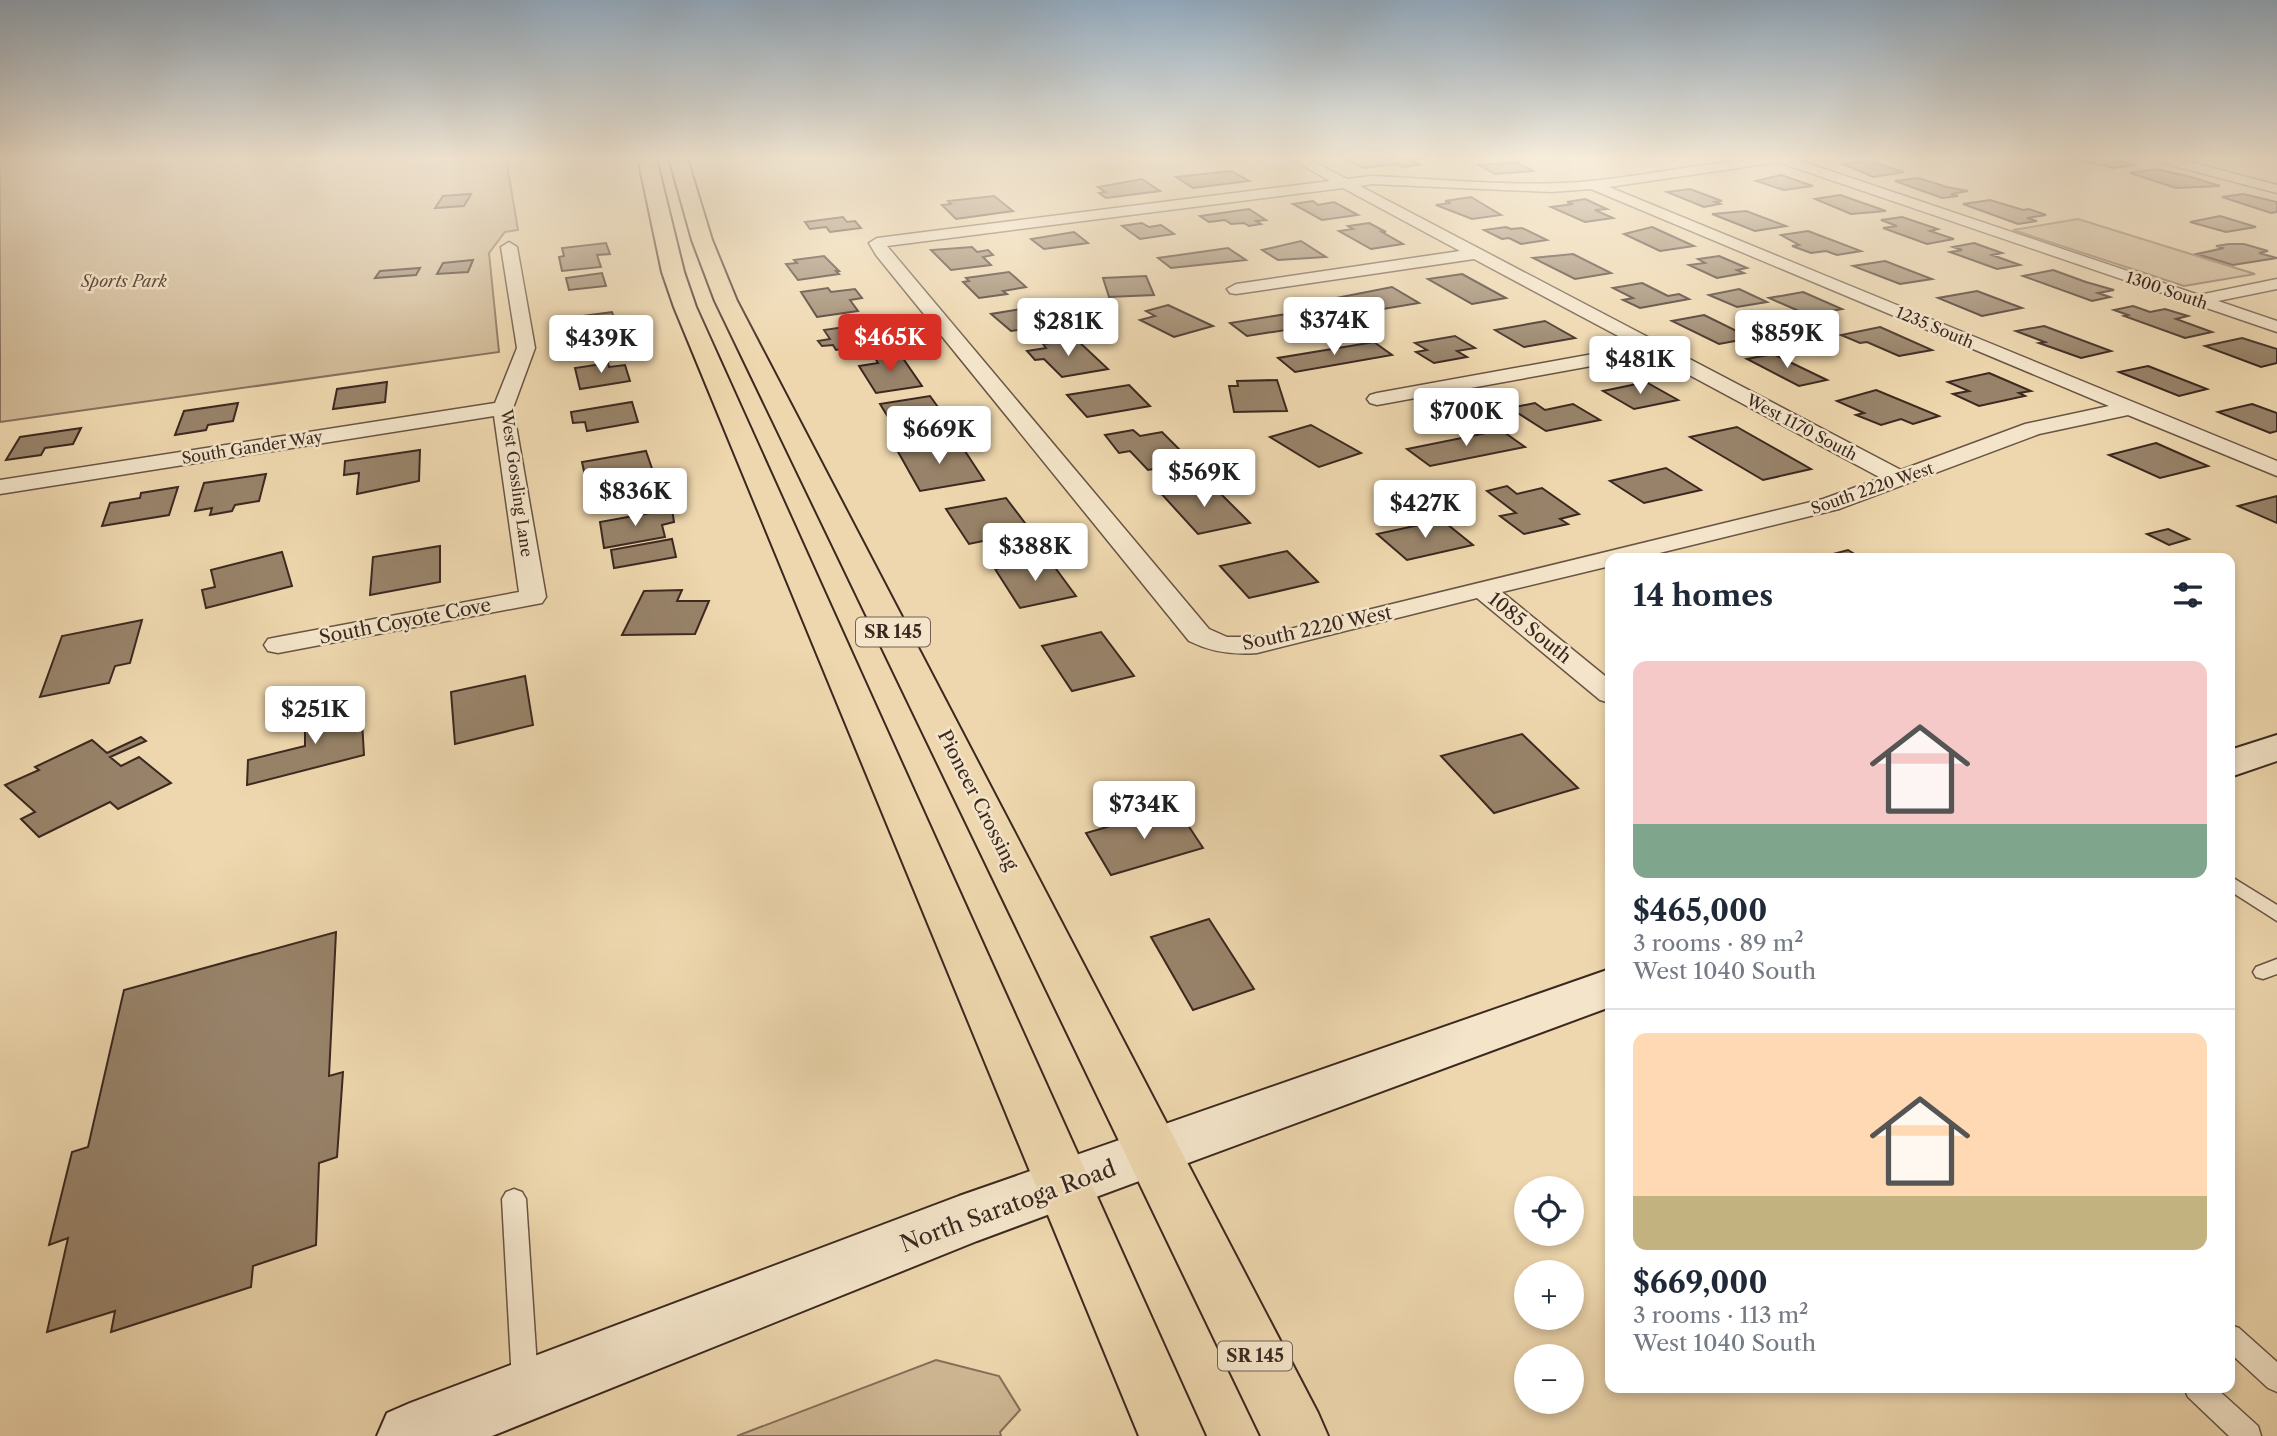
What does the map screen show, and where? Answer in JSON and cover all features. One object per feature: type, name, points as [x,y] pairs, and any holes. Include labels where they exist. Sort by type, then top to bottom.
[{"type":"highway","name":"SR 145","points":[[662,225],[673,272],[685,307],[1171,1436]]},
{"type":"highway","name":"Pioneer Crossing","points":[[698,225],[726,300],[1295,1436]]},
{"type":"main road","points":[[2235,762],[2277,747]]},
{"type":"main road","name":"North Saratoga Road","points":[[410,1436],[959,1222],[1605,990]]},
{"type":"street","name":"South 2220 West","points":[[1019,225],[877,243],[1199,635],[1210,642],[1228,646],[1257,645],[1605,559]]},
{"type":"street","name":"West 1170 South","points":[[1420,225],[1900,479]]},
{"type":"street","name":"1235 South","points":[[1689,225],[2277,469]]},
{"type":"street","name":"1300 South","points":[[1977,225],[2277,327]]},
{"type":"street","name":"West Gossling Lane","points":[[509,247],[526,348],[503,408],[533,597]]},
{"type":"street","points":[[1236,289],[1474,254]]},
{"type":"street","points":[[2199,300],[2277,284]]},
{"type":"street","points":[[1377,399],[1653,349]]},
{"type":"street","name":"South Gander Way","points":[[0,487],[503,408]]},
{"type":"street","name":"South 2220 West","points":[[1630,553],[1831,504],[2033,429],[2130,408]]},
{"type":"street","name":"1085 South","points":[[1483,590],[1605,690]]},
{"type":"street","name":"South Coyote Cove","points":[[278,645],[533,597]]},
{"type":"lane","points":[[2235,885],[2277,914]]},
{"type":"lane","points":[[514,1199],[525,1391]]},
{"type":"lane","points":[[2235,1341],[2277,1379]]},
{"type":"lane","points":[[2202,1393],[2248,1436]]},
{"type":"green space","name":"Sports Park","points":[[0,225],[517,225],[518,230],[505,232],[489,253],[499,352],[0,422]]},
{"type":"green space","points":[[2042,225],[2097,225],[2255,274],[2184,286],[2013,230]]},
{"type":"green space","points":[[936,1360],[999,1376],[1020,1410],[1000,1432],[1001,1436],[737,1436]]},
{"type":"building","points":[[807,225],[858,225],[861,228],[830,232],[826,227],[810,229]]},
{"type":"building","points":[[1161,225],[1174,234],[1140,239],[1122,226]]},
{"type":"building","points":[[1373,225],[1403,244],[1371,249],[1339,231],[1353,229],[1348,226]]},
{"type":"building","points":[[1740,225],[1786,226],[1755,231]]},
{"type":"building","points":[[1894,225],[1926,225],[1938,229],[1930,231],[1954,239],[1927,244],[1883,228],[1897,226]]},
{"type":"building","points":[[2201,225],[2256,227],[2226,232]]},
{"type":"building","points":[[1652,227],[1694,246],[1660,251],[1624,234]]},
{"type":"building","points":[[1522,228],[1547,240],[1521,244],[1484,230]]},
{"type":"building","points":[[1808,231],[1861,251],[1837,255],[1826,251],[1811,253],[1792,246],[1799,245],[1781,235]]},
{"type":"building","points":[[1074,232],[1088,243],[1044,249],[1031,239]]},
{"type":"building","points":[[1301,241],[1326,257],[1278,260],[1262,250]]},
{"type":"building","points":[[606,243],[610,254],[597,255],[601,267],[562,271],[559,257],[564,256],[562,248]]},
{"type":"building","points":[[1974,243],[2002,253],[1992,255],[2020,265],[1997,269],[1950,252],[1962,250],[1953,247]]},
{"type":"building","points":[[2244,244],[2268,251],[2259,253],[2277,258],[2233,265],[2197,254],[2224,248],[2216,246]]},
{"type":"building","points":[[972,247],[977,252],[988,250],[993,255],[983,257],[991,265],[951,270],[931,250]]},
{"type":"building","points":[[1228,248],[1246,260],[1171,268],[1158,258]]},
{"type":"building","points":[[1573,254],[1611,273],[1575,279],[1533,258]]},
{"type":"building","points":[[824,256],[839,274],[798,280],[786,264],[797,263],[794,260]]},
{"type":"building","points":[[1719,256],[1747,268],[1737,270],[1744,273],[1717,278],[1689,265],[1705,263],[1698,259]]},
{"type":"building","points":[[473,260],[468,272],[437,274],[443,263]]},
{"type":"building","points":[[1885,261],[1932,279],[1900,284],[1853,266]]},
{"type":"building","points":[[420,268],[416,275],[375,278],[380,271]]},
{"type":"building","points":[[2053,270],[2114,290],[2098,293],[2110,297],[2092,301],[2023,276]]},
{"type":"building","points":[[1009,272],[1026,287],[1003,291],[1007,294],[979,298],[963,282],[969,281],[966,278]]},
{"type":"building","points":[[602,273],[606,286],[569,290],[566,278]]},
{"type":"building","points":[[1462,274],[1506,298],[1472,304],[1428,279]]},
{"type":"building","points":[[1146,276],[1154,295],[1109,297],[1103,278]]},
{"type":"building","points":[[1642,283],[1668,296],[1679,294],[1689,299],[1640,308],[1623,300],[1633,298],[1613,288]]},
{"type":"building","points":[[1392,287],[1419,303],[1353,314],[1331,299]]},
{"type":"building","points":[[828,288],[831,292],[855,289],[862,298],[850,300],[858,311],[817,317],[801,292]]},
{"type":"building","points":[[1739,289],[1767,302],[1737,307],[1709,295]]},
{"type":"building","points":[[1977,291],[2022,308],[1982,316],[1938,298]]},
{"type":"building","points":[[1803,292],[1842,309],[1808,315],[1769,298]]},
{"type":"building","points":[[1168,305],[1213,326],[1174,337],[1140,320],[1155,316],[1146,311]]},
{"type":"building","points":[[2133,306],[2150,312],[2165,309],[2188,316],[2176,319],[2212,332],[2185,338],[2114,310]]},
{"type":"building","points":[[1033,307],[1051,325],[1011,331],[991,314]]},
{"type":"building","points":[[1318,309],[1337,322],[1247,336],[1230,323]]},
{"type":"building","points":[[612,312],[617,327],[577,332],[574,317]]},
{"type":"building","points":[[1704,315],[1751,338],[1719,344],[1672,321]]},
{"type":"building","points":[[1545,321],[1575,338],[1524,347],[1495,330]]},
{"type":"building","points":[[879,322],[886,330],[867,333],[875,343],[836,350],[833,345],[822,346],[818,341],[830,339],[824,330]]},
{"type":"building","points":[[2044,326],[2111,351],[2081,358],[2039,343],[2045,342],[2016,331]]},
{"type":"building","points":[[1880,327],[1932,350],[1899,356],[1867,342],[1860,343],[1841,335]]},
{"type":"building","points":[[1455,336],[1475,348],[1457,351],[1467,357],[1434,363],[1416,352],[1427,350],[1415,343]]},
{"type":"building","points":[[2242,338],[2277,349],[2277,363],[2261,367],[2205,346]]},
{"type":"building","points":[[1076,339],[1108,369],[1062,377],[1044,359],[1035,360],[1027,351],[1046,348],[1043,344]]},
{"type":"building","points":[[1374,342],[1392,355],[1295,372],[1278,358]]},
{"type":"building","points":[[900,354],[922,386],[876,393],[859,366],[878,363],[875,358]]},
{"type":"building","points":[[1773,354],[1827,380],[1799,386],[1747,359]]},
{"type":"building","points":[[608,363],[609,367],[625,365],[630,381],[580,389],[575,368]]},
{"type":"building","points":[[2148,366],[2207,389],[2179,396],[2119,372]]},
{"type":"building","points":[[1989,373],[2031,391],[2019,393],[2025,396],[1979,406],[1953,394],[1969,391],[1948,382]]},
{"type":"building","points":[[1277,380],[1287,411],[1234,412],[1229,386],[1238,386],[1237,381]]},
{"type":"building","points":[[387,382],[385,402],[333,409],[337,389]]},
{"type":"building","points":[[1646,382],[1678,400],[1634,409],[1603,391]]},
{"type":"building","points":[[1129,385],[1150,406],[1087,417],[1067,395]]},
{"type":"building","points":[[1876,390],[1939,416],[1913,424],[1901,419],[1881,425],[1856,415],[1864,413],[1837,401]]},
{"type":"building","points":[[930,396],[948,421],[896,430],[880,404]]},
{"type":"building","points":[[632,402],[638,422],[587,431],[585,422],[573,423],[571,412]]},
{"type":"building","points":[[238,403],[233,421],[208,425],[206,430],[175,435],[184,411]]},
{"type":"building","points":[[1535,403],[1545,410],[1573,404],[1600,420],[1546,431],[1510,408]]},
{"type":"building","points":[[2252,404],[2277,413],[2277,431],[2270,433],[2218,412]]},
{"type":"building","points":[[1311,425],[1361,453],[1319,467],[1270,437]]},
{"type":"building","points":[[1737,427],[1811,469],[1763,480],[1690,437]]},
{"type":"building","points":[[81,428],[73,444],[45,448],[41,455],[6,460],[20,437]]},
{"type":"building","points":[[1133,430],[1140,436],[1162,432],[1192,462],[1148,470],[1130,451],[1119,453],[1105,435]]},
{"type":"building","points":[[1501,430],[1525,447],[1430,466],[1407,449]]},
{"type":"building","points":[[939,443],[942,449],[961,445],[984,480],[920,491],[897,450]]},
{"type":"building","points":[[2156,443],[2208,466],[2160,478],[2109,455]]},
{"type":"building","points":[[420,450],[419,481],[357,494],[359,473],[344,475],[345,461]]},
{"type":"building","points":[[646,451],[659,489],[618,496],[614,482],[601,485],[598,474],[585,476],[582,462]]},
{"type":"building","points":[[1666,468],[1701,490],[1644,503],[1610,481]]},
{"type":"building","points":[[266,474],[259,501],[235,505],[232,511],[210,515],[212,508],[195,511],[204,483]]},
{"type":"building","points":[[1188,485],[1195,492],[1215,488],[1250,523],[1198,534],[1158,490]]},
{"type":"building","points":[[1507,486],[1517,494],[1542,488],[1579,514],[1560,519],[1568,524],[1524,534],[1500,516],[1516,513],[1487,491]]},
{"type":"building","points":[[178,487],[169,515],[102,526],[110,503],[140,498],[141,493]]},
{"type":"building","points":[[2277,496],[2277,523],[2238,506]]},
{"type":"building","points":[[1006,498],[1031,531],[969,544],[946,509]]},
{"type":"building","points":[[672,509],[674,522],[662,525],[665,537],[604,548],[600,522]]},
{"type":"building","points":[[1442,520],[1473,545],[1407,560],[1377,534]]},
{"type":"building","points":[[2168,529],[2189,539],[2169,545],[2147,534]]},
{"type":"building","points":[[672,539],[676,557],[614,568],[611,550]]},
{"type":"building","points":[[440,546],[440,582],[370,595],[373,557]]},
{"type":"building","points":[[1287,551],[1318,582],[1249,598],[1220,566]]},
{"type":"building","points":[[282,552],[292,586],[206,608],[202,590],[215,587],[211,570]]},
{"type":"building","points":[[1048,558],[1076,596],[1020,608],[995,569]]},
{"type":"building","points":[[682,590],[677,601],[709,601],[695,634],[622,635],[644,591]]},
{"type":"building","points":[[142,620],[130,663],[115,666],[109,683],[40,697],[62,636]]},
{"type":"building","points":[[1101,632],[1134,676],[1072,691],[1042,646]]},
{"type":"building","points":[[525,676],[533,725],[455,744],[451,692]]},
{"type":"building","points":[[361,704],[364,755],[247,785],[248,760],[305,746],[305,718]]},
{"type":"building","points":[[1522,734],[1578,788],[1494,813],[1441,756]]},
{"type":"building","points":[[141,737],[146,741],[110,757],[121,766],[139,757],[171,783],[118,809],[110,802],[39,837],[21,819],[35,812],[5,785],[39,770],[35,767],[92,740],[107,753]]},
{"type":"building","points":[[1176,807],[1203,848],[1111,875],[1086,833]]},
{"type":"building","points":[[1209,919],[1254,989],[1193,1010],[1151,937]]},
{"type":"building","points":[[336,932],[329,1076],[343,1072],[337,1157],[319,1163],[316,1245],[253,1266],[251,1287],[111,1332],[115,1311],[47,1332],[68,1238],[49,1245],[72,1152],[88,1147],[124,990]]}]
